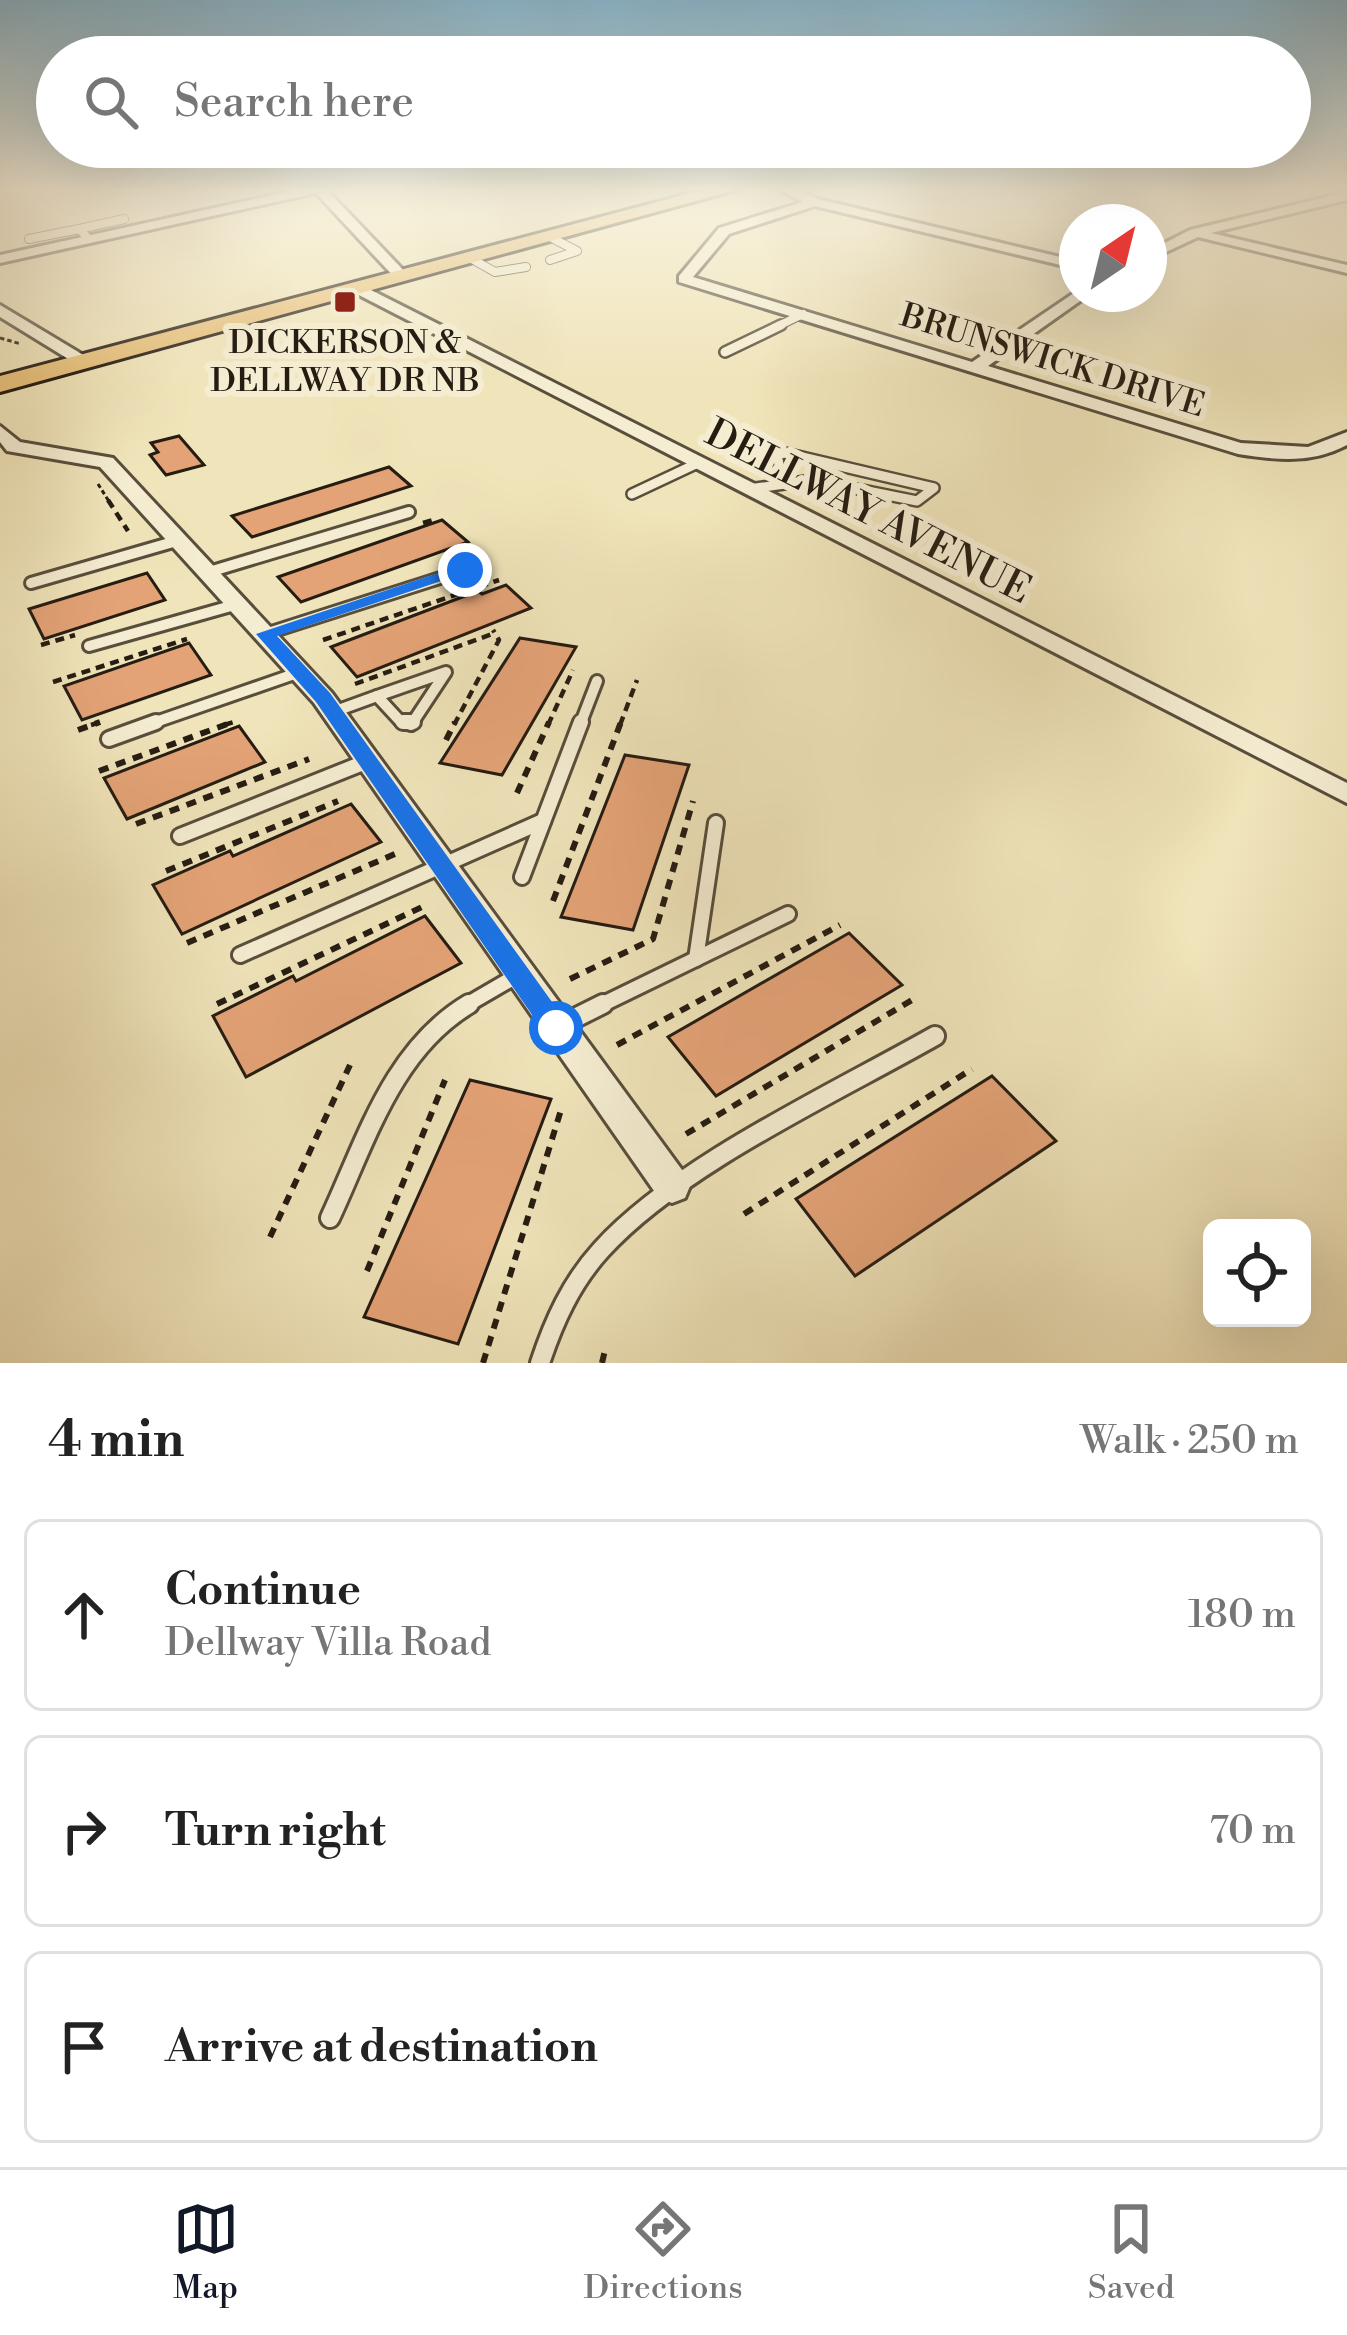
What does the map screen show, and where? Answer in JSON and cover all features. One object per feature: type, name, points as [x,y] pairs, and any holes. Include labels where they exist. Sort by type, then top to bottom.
[{"type":"main road","points":[[0,384],[472,259],[561,252]]},
{"type":"street","points":[[378,252],[402,278]]},
{"type":"street","name":"BRUNSWICK DRIVE","points":[[707,252],[684,279],[1238,448],[1283,456],[1325,452],[1347,436]]},
{"type":"street","points":[[1018,252],[1059,262]]},
{"type":"street","points":[[1274,252],[1347,269]]},
{"type":"street","name":"DELLWAY AVENUE","points":[[358,289],[1347,794]]},
{"type":"street","points":[[977,366],[1059,310]]},
{"type":"street","points":[[1,311],[83,362]]},
{"type":"street","points":[[0,431],[14,447],[106,462],[300,672],[672,1186]]},
{"type":"lane","points":[[472,259],[495,272],[522,268]]},
{"type":"lane","points":[[725,352],[803,314]]},
{"type":"lane","points":[[749,489],[782,478],[844,479],[917,501],[934,488],[785,453],[777,455],[782,478]]},
{"type":"lane","points":[[632,494],[698,463]]},
{"type":"lane","points":[[844,479],[860,468]]},
{"type":"lane","points":[[209,572],[410,512]]},
{"type":"lane","points":[[32,583],[180,540]]},
{"type":"lane","points":[[265,634],[465,570]]},
{"type":"lane","points":[[89,646],[238,604]]},
{"type":"lane","points":[[110,739],[300,672]]},
{"type":"lane","points":[[333,712],[377,696],[446,672],[411,725],[401,722],[377,696]]},
{"type":"lane","points":[[522,877],[597,681]]},
{"type":"lane","points":[[180,836],[368,761]]},
{"type":"lane","points":[[240,955],[543,821]]},
{"type":"lane","points":[[695,959],[716,823]]},
{"type":"lane","points":[[556,1028],[788,914]]},
{"type":"lane","points":[[330,1218],[405,1058],[448,1017],[518,975]]},
{"type":"lane","points":[[540,1363],[566,1291],[615,1231],[672,1186],[935,1036]]},
{"type":"path","points":[[88,469],[128,531]]},
{"type":"path","points":[[323,640],[500,580]]},
{"type":"path","points":[[355,683],[494,632],[499,640],[446,740]]},
{"type":"path","points":[[53,682],[187,639]]},
{"type":"path","points":[[517,793],[573,670]]},
{"type":"path","points":[[553,901],[637,680]]},
{"type":"path","points":[[99,771],[234,722]]},
{"type":"path","points":[[136,824],[309,759]]},
{"type":"path","points":[[166,871],[338,801]]},
{"type":"path","points":[[571,979],[653,940],[693,801]]},
{"type":"path","points":[[187,943],[395,854]]},
{"type":"path","points":[[217,1004],[422,908]]},
{"type":"path","points":[[617,1045],[840,926]]},
{"type":"path","points":[[686,1134],[913,1000]]},
{"type":"path","points":[[270,1237],[350,1066]]},
{"type":"path","points":[[744,1214],[972,1069]]},
{"type":"path","points":[[367,1270],[445,1080]]},
{"type":"path","points":[[482,1363],[561,1110]]},
{"type":"path","points":[[602,1363],[605,1350]]},
{"type":"building","points":[[179,436],[204,465],[166,475],[150,455],[158,452],[151,443]]},
{"type":"building","points":[[389,467],[411,486],[252,537],[232,516]]},
{"type":"building","points":[[442,520],[468,542],[301,602],[278,577]]},
{"type":"building","points":[[147,573],[165,600],[44,639],[29,609]]},
{"type":"building","points":[[506,585],[531,608],[357,677],[331,647],[478,591],[482,594]]},
{"type":"building","points":[[520,638],[576,647],[502,775],[440,763]]},
{"type":"building","points":[[189,643],[211,675],[82,720],[64,686]]},
{"type":"building","points":[[239,726],[265,762],[127,819],[104,778]]},
{"type":"building","points":[[625,755],[689,765],[633,930],[561,917]]},
{"type":"building","points":[[351,804],[381,842],[182,934],[153,885],[230,851],[233,856]]},
{"type":"building","points":[[425,916],[461,963],[246,1077],[213,1016],[293,976],[296,981]]},
{"type":"building","points":[[849,933],[902,985],[716,1096],[668,1037]]},
{"type":"building","points":[[992,1076],[1056,1141],[855,1276],[796,1199]]},
{"type":"building","points":[[470,1080],[551,1099],[458,1344],[364,1317]]},
{"type":"place","name":"DICKERSON & DELLWAY DR NB","points":[[345,302]]},
{"type":"route","points":[[465,570],[265,634],[323,698],[556,1028]]}]
